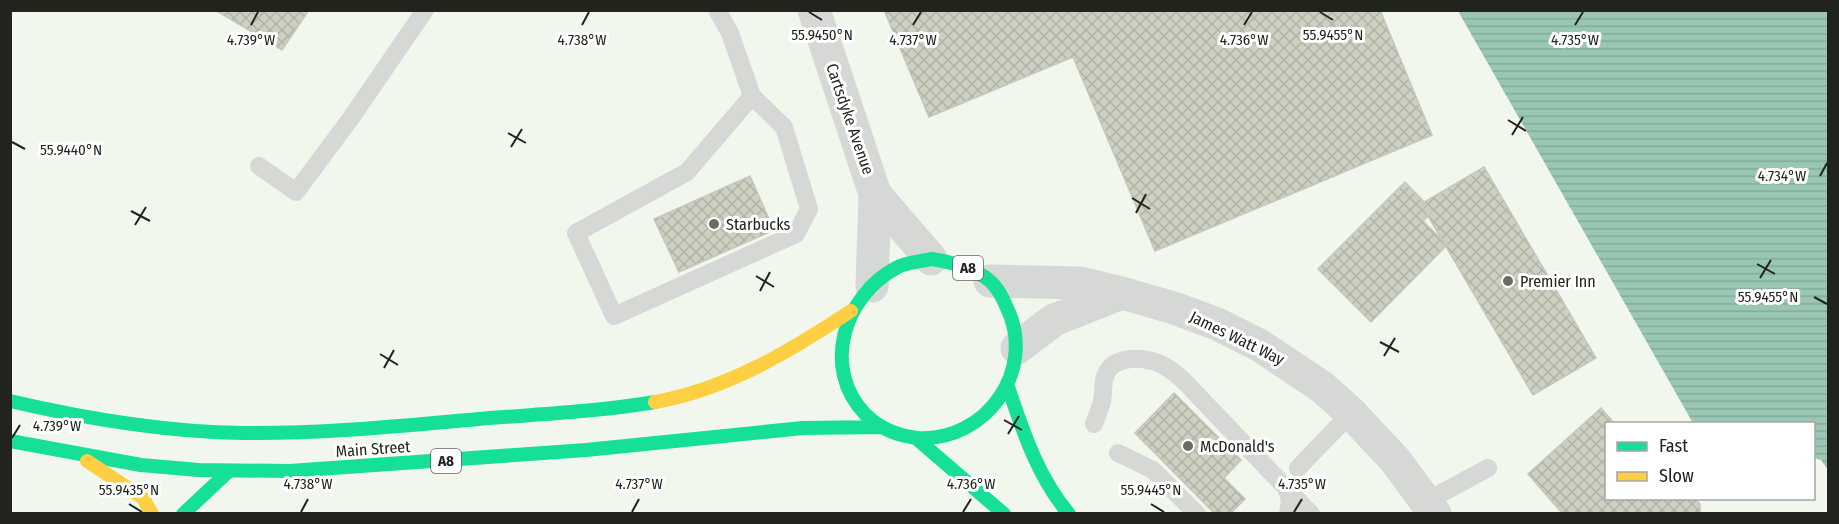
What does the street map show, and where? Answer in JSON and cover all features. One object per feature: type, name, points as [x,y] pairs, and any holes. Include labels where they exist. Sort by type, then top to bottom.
[{"type":"highway","name":"A8","points":[[931,259],[957,263],[990,281],[1009,306],[1017,348],[1015,367],[1007,384],[994,408],[982,420],[951,436],[934,440],[917,440],[900,436],[882,427],[870,419],[858,406],[849,392],[843,375],[840,343],[851,311],[872,285],[896,268],[931,259]]},
{"type":"highway","name":"Main Street","points":[[10,401],[111,423],[165,429],[274,433],[382,428],[601,409],[686,395],[721,383],[793,349],[851,311]]},
{"type":"highway","points":[[1007,384],[1034,461],[1047,486],[1069,513]]},
{"type":"highway","name":"Main Street","points":[[10,441],[141,465],[229,471],[346,468],[586,450],[803,428],[882,427]]},
{"type":"highway","name":"A8","points":[[917,440],[1004,513]]},
{"type":"highway","points":[[79,455],[142,498],[152,513]]},
{"type":"highway","points":[[183,513],[229,471]]},
{"type":"street","name":"Cartsdyke Avenue","points":[[813,10],[875,194],[872,285]]},
{"type":"street","name":"Cartsdyke Avenue","points":[[875,194],[931,259]]},
{"type":"street","name":"James Watt Way","points":[[990,281],[1080,283],[1174,308],[1217,324],[1259,345],[1323,387],[1352,413],[1395,460],[1431,507]]},
{"type":"street","points":[[1017,348],[1054,320],[1122,293]]},
{"type":"lane","points":[[259,166],[296,192],[351,118],[425,10]]},
{"type":"lane","points":[[717,10],[730,33],[752,96],[784,127],[809,209],[796,234],[614,316],[576,233],[687,172],[752,96]]},
{"type":"lane","points":[[1094,424],[1102,400],[1106,374],[1110,367],[1117,362],[1127,360],[1152,361],[1164,366],[1184,381],[1311,513]]},
{"type":"lane","points":[[1299,468],[1352,413]]},
{"type":"lane","points":[[1118,453],[1153,470],[1197,513]]},
{"type":"lane","points":[[1431,507],[1488,468]]},
{"type":"lane","points":[[1286,487],[1290,500],[1288,513]]},
{"type":"shaded area","points":[[1458,11],[1828,11],[1828,470],[1821,460],[1815,458],[1815,422],[1692,422]]},
{"type":"building","points":[[215,10],[309,10],[282,50]]},
{"type":"building","points":[[884,10],[1380,10],[1432,135],[1155,251],[1073,57],[929,117]]},
{"type":"building","name":"Premier Inn","points":[[1484,167],[1596,358],[1533,395],[1421,204]]},
{"type":"building","name":"Starbucks","points":[[750,176],[774,230],[679,272],[654,219]]},
{"type":"building","points":[[1405,182],[1433,211],[1423,221],[1447,245],[1371,322],[1318,269]]},
{"type":"building","name":"McDonald's","points":[[1174,393],[1241,460],[1224,478],[1245,499],[1230,514],[1215,514],[1135,433]]},
{"type":"building","points":[[1601,408],[1613,422],[1605,422],[1605,500],[1696,500],[1700,504],[1700,514],[1563,514],[1528,474]]},
{"type":"traffic: fast","points":[[931,259],[970,269],[993,284],[1004,301],[1015,332],[1015,355],[1010,377],[999,398],[984,415],[965,428],[943,436],[918,438],[890,431],[865,414],[852,396],[844,376],[842,355],[844,334],[863,296],[878,280],[896,268],[931,259]]},
{"type":"traffic: fast","points":[[1007,384],[1025,436],[1040,469],[1069,514]]},
{"type":"traffic: fast","points":[[10,401],[126,423],[184,430],[243,433],[361,429],[589,410],[655,402]]},
{"type":"traffic: fast","points":[[10,441],[141,465],[198,470],[290,471],[586,450],[803,428],[882,427]]},
{"type":"traffic: fast","points":[[917,439],[1004,514]]},
{"type":"traffic: fast","points":[[183,514],[229,471]]},
{"type":"traffic: slow","points":[[655,402],[708,388],[758,367],[851,311]]},
{"type":"traffic: slow","points":[[87,461],[143,498],[152,514]]},
{"type":"place","name":"Starbucks","points":[[714,224]]},
{"type":"place","name":"Premier Inn","points":[[1508,281]]},
{"type":"place","name":"McDonald's","points":[[1188,446]]}]
